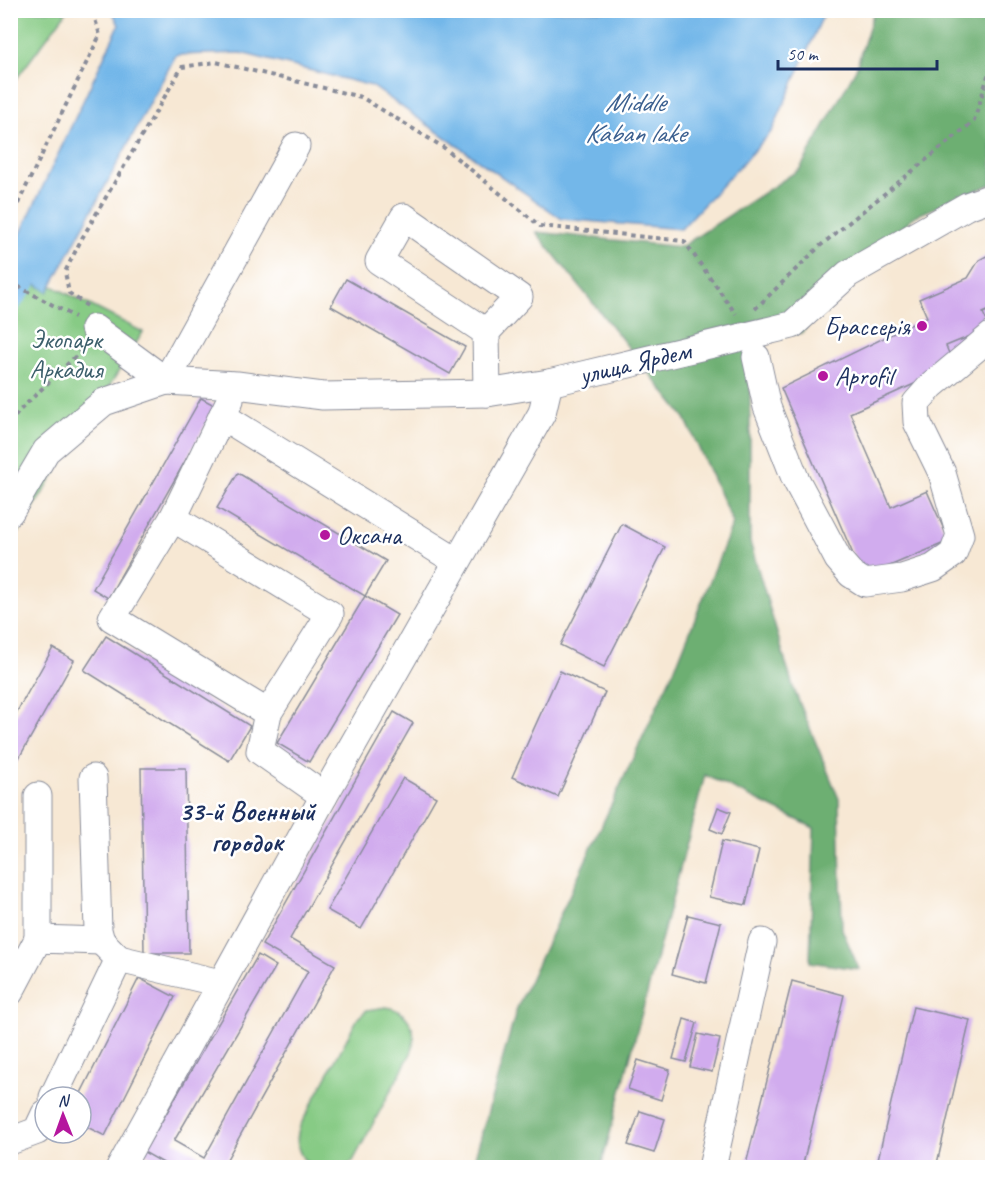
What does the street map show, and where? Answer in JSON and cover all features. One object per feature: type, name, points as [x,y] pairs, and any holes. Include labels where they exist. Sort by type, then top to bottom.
[{"type":"street","points":[[10,512],[46,451],[104,402],[166,381],[296,146]]},
{"type":"street","name":"улица Ярдем","points":[[166,381],[237,385],[324,396],[487,393],[549,383],[792,325],[848,274],[967,206],[993,197]]},
{"type":"street","points":[[486,332],[379,261],[404,217],[519,297],[486,332],[487,393]]},
{"type":"street","points":[[97,330],[166,381]]},
{"type":"street","points":[[756,357],[767,407],[795,478],[838,559],[850,574],[866,583],[933,568],[953,554],[960,535],[942,473],[917,422],[916,403],[931,386],[993,335]]},
{"type":"street","points":[[120,1167],[324,796],[542,413],[549,383]]},
{"type":"street","points":[[237,385],[173,518],[112,618],[268,713]]},
{"type":"street","points":[[222,416],[456,561]]},
{"type":"street","points":[[173,518],[330,614],[268,713],[260,751],[324,796]]},
{"type":"street","points":[[93,778],[98,930],[110,950]]},
{"type":"street","points":[[10,992],[38,939],[38,796]]},
{"type":"street","points":[[38,939],[110,950],[220,983]]},
{"type":"street","points":[[712,1167],[762,942]]},
{"type":"street","points":[[58,1085],[110,950]]},
{"type":"street","points":[[10,1141],[33,1132]]},
{"type":"path","points":[[10,220],[100,35],[92,10]]},
{"type":"path","points":[[10,424],[19,411],[105,323],[101,316],[69,293],[64,272],[182,67],[216,62],[361,98],[443,147],[540,226],[684,241],[742,322]]},
{"type":"path","points":[[749,315],[820,246],[974,121],[993,63]]},
{"type":"path","points":[[10,282],[97,330]]},
{"type":"green space","points":[[10,11],[67,11],[11,86]]},
{"type":"green space","points":[[874,11],[992,11],[992,184],[913,217],[801,333],[750,339],[750,542],[793,687],[839,799],[842,929],[859,969],[810,962],[814,828],[705,775],[601,1167],[472,1168],[517,1008],[678,661],[733,523],[685,418],[536,232],[681,247],[800,169],[856,69]]},
{"type":"green space","name":"Экопарк Аркадия","points":[[11,265],[143,332],[11,544]]},
{"type":"green space","points":[[386,1007],[401,1012],[410,1023],[414,1037],[411,1053],[353,1161],[345,1167],[312,1167],[303,1159],[298,1149],[297,1138],[300,1126],[358,1018],[367,1010]]},
{"type":"water","name":"Middle Kaban lake","points":[[112,11],[825,11],[772,131],[681,229],[562,219],[372,86],[241,53],[176,55],[48,292],[11,267],[11,254],[119,25]]},
{"type":"building","points":[[992,253],[992,309],[983,313],[990,328],[946,346],[954,366],[850,413],[891,507],[927,491],[949,541],[863,577],[781,388],[927,317],[919,299],[968,278],[979,260]]},
{"type":"building","points":[[346,279],[465,347],[450,374],[331,306]]},
{"type":"building","points":[[201,398],[216,406],[108,598],[93,589]]},
{"type":"building","points":[[238,473],[386,561],[365,596],[217,508]]},
{"type":"building","points":[[622,524],[665,547],[604,667],[560,645]]},
{"type":"building","points":[[365,596],[397,615],[309,762],[277,743]]},
{"type":"building","points":[[106,636],[250,726],[229,761],[84,670]]},
{"type":"building","points":[[53,648],[74,660],[10,774],[10,724]]},
{"type":"building","points":[[560,671],[605,692],[558,797],[512,777]]},
{"type":"building","points":[[394,712],[413,723],[290,939],[335,965],[222,1168],[172,1168],[144,1152],[258,955],[276,966],[174,1141],[204,1158],[308,971],[262,945]]},
{"type":"building","points":[[141,768],[186,768],[189,953],[144,953]]},
{"type":"building","points":[[403,778],[436,797],[361,929],[327,910]]},
{"type":"building","points":[[718,807],[731,812],[722,834],[710,829]]},
{"type":"building","points":[[722,841],[759,850],[746,905],[709,897]]},
{"type":"building","points":[[688,915],[721,923],[706,983],[672,974]]},
{"type":"building","points":[[139,978],[175,997],[105,1136],[93,1130],[93,1085],[85,1085]]},
{"type":"building","points":[[792,981],[844,995],[802,1168],[745,1168]]},
{"type":"building","points":[[913,1007],[970,1020],[936,1168],[876,1168]]},
{"type":"building","points":[[684,1019],[697,1023],[686,1062],[673,1059]]},
{"type":"building","points":[[698,1034],[720,1039],[712,1072],[690,1067]]},
{"type":"building","points":[[638,1060],[670,1070],[661,1100],[628,1089]]},
{"type":"building","points":[[640,1111],[665,1119],[654,1153],[628,1145]]},
{"type":"waterway","points":[[10,303],[27,279]]},
{"type":"place","name":"Брассерiя","points":[[922,326]]},
{"type":"place","name":"Aprofil","points":[[823,376]]},
{"type":"place","name":"Оксана","points":[[325,535]]},
{"type":"district","name":"33-й Военный городок","points":[[247,826]]}]
